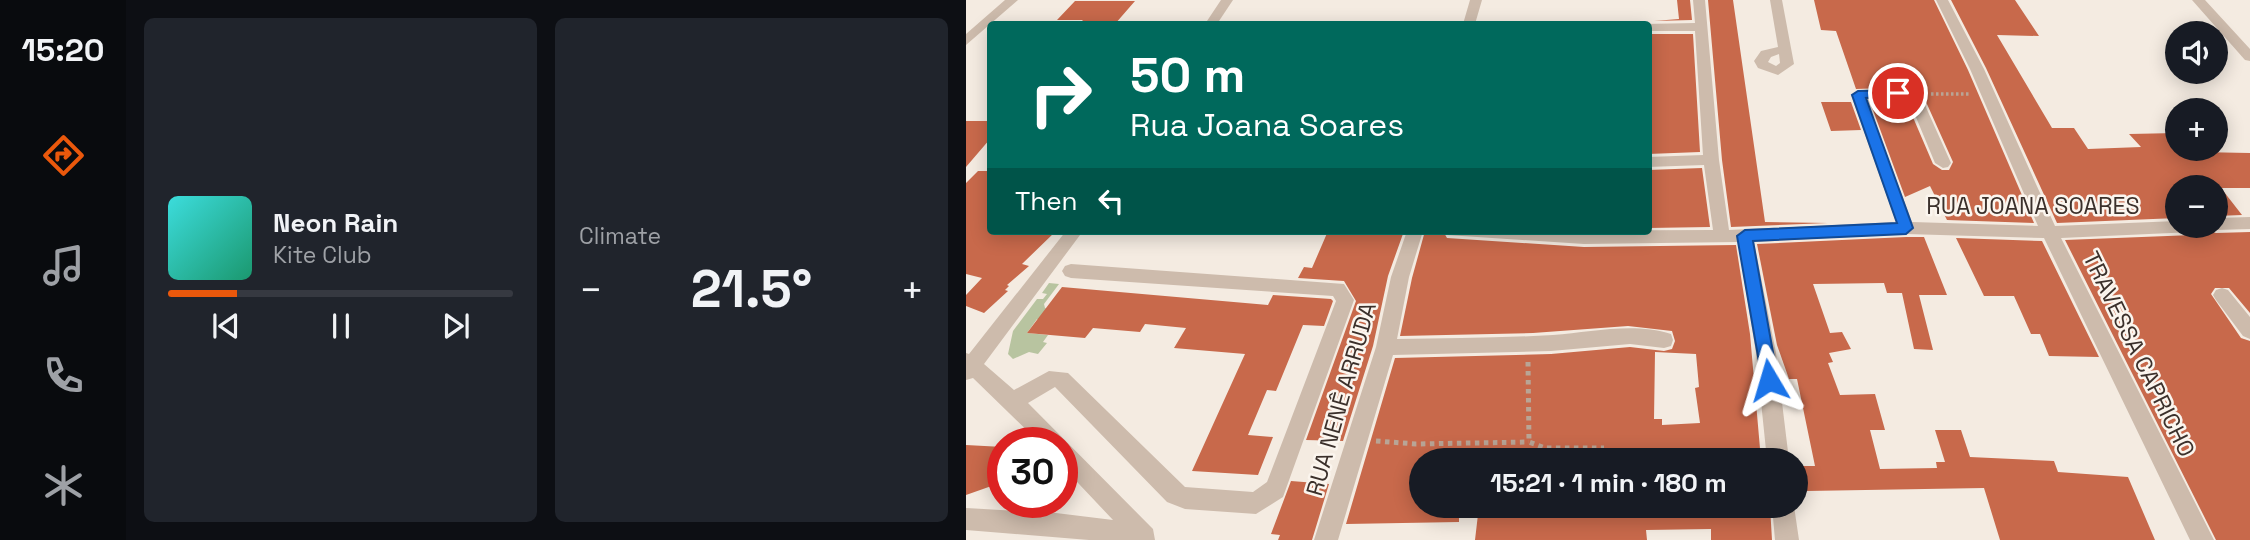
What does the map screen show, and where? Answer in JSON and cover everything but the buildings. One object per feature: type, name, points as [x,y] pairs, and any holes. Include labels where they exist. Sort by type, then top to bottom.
[{"type":"street","points":[[988,21],[1012,0]]},
{"type":"street","points":[[1214,21],[1227,0]]},
{"type":"street","points":[[1470,21],[1476,0]]},
{"type":"street","points":[[1699,0],[1711,160],[1722,236]]},
{"type":"street","points":[[1776,0],[1784,48]]},
{"type":"street","name":"TRAVESSA CAPRICHO","points":[[1942,0],[1977,69],[2027,187],[2202,540]]},
{"type":"street","points":[[2198,0],[2250,57]]},
{"type":"street","points":[[966,41],[987,22]]},
{"type":"street","points":[[1652,27],[1701,27]]},
{"type":"street","points":[[1906,228],[1858,95],[1913,94],[1942,163]]},
{"type":"street","points":[[1652,162],[1711,160]]},
{"type":"street","points":[[2228,223],[2250,223]]},
{"type":"street","name":"RUA JOANA SOARES","points":[[1540,235],[1745,236],[1906,228],[2084,233],[2165,228]]},
{"type":"street","points":[[1039,427],[1014,401],[968,366],[1071,235]]},
{"type":"street","name":"RUA NENÊ ARRUDA","points":[[1326,540],[1386,347],[1400,277],[1414,235]]},
{"type":"street","points":[[1745,236],[1766,353],[1777,448]]},
{"type":"street","points":[[1014,401],[1046,380],[1054,377],[1061,379],[1175,494],[1185,498],[1256,503],[1275,489],[1345,300],[1338,289],[1071,271]]},
{"type":"street","points":[[2222,295],[2250,331]]},
{"type":"street","points":[[1386,347],[1528,344],[1630,336],[1664,340]]},
{"type":"street","points":[[1078,467],[1147,538]]},
{"type":"street","points":[[1784,518],[1787,540]]},
{"type":"street","points":[[966,519],[1056,524],[1147,538]]},
{"type":"path","points":[[1913,94],[1986,94]]},
{"type":"path","points":[[1528,344],[1529,442]]},
{"type":"path","points":[[1356,440],[1416,444],[1529,442],[1545,448]]},
{"type":"green space","points":[[1049,283],[1059,284],[1044,304],[1045,308],[1050,310],[1046,319],[1037,319],[1027,333],[1048,335],[1043,342],[1047,343],[1038,354],[1029,352],[1013,359],[1008,354],[1013,331],[1037,299],[1043,299],[1047,294],[1042,293]]},
{"type":"route","points":[[1769,380],[1745,236],[1906,228],[1858,95],[1898,93]]}]
